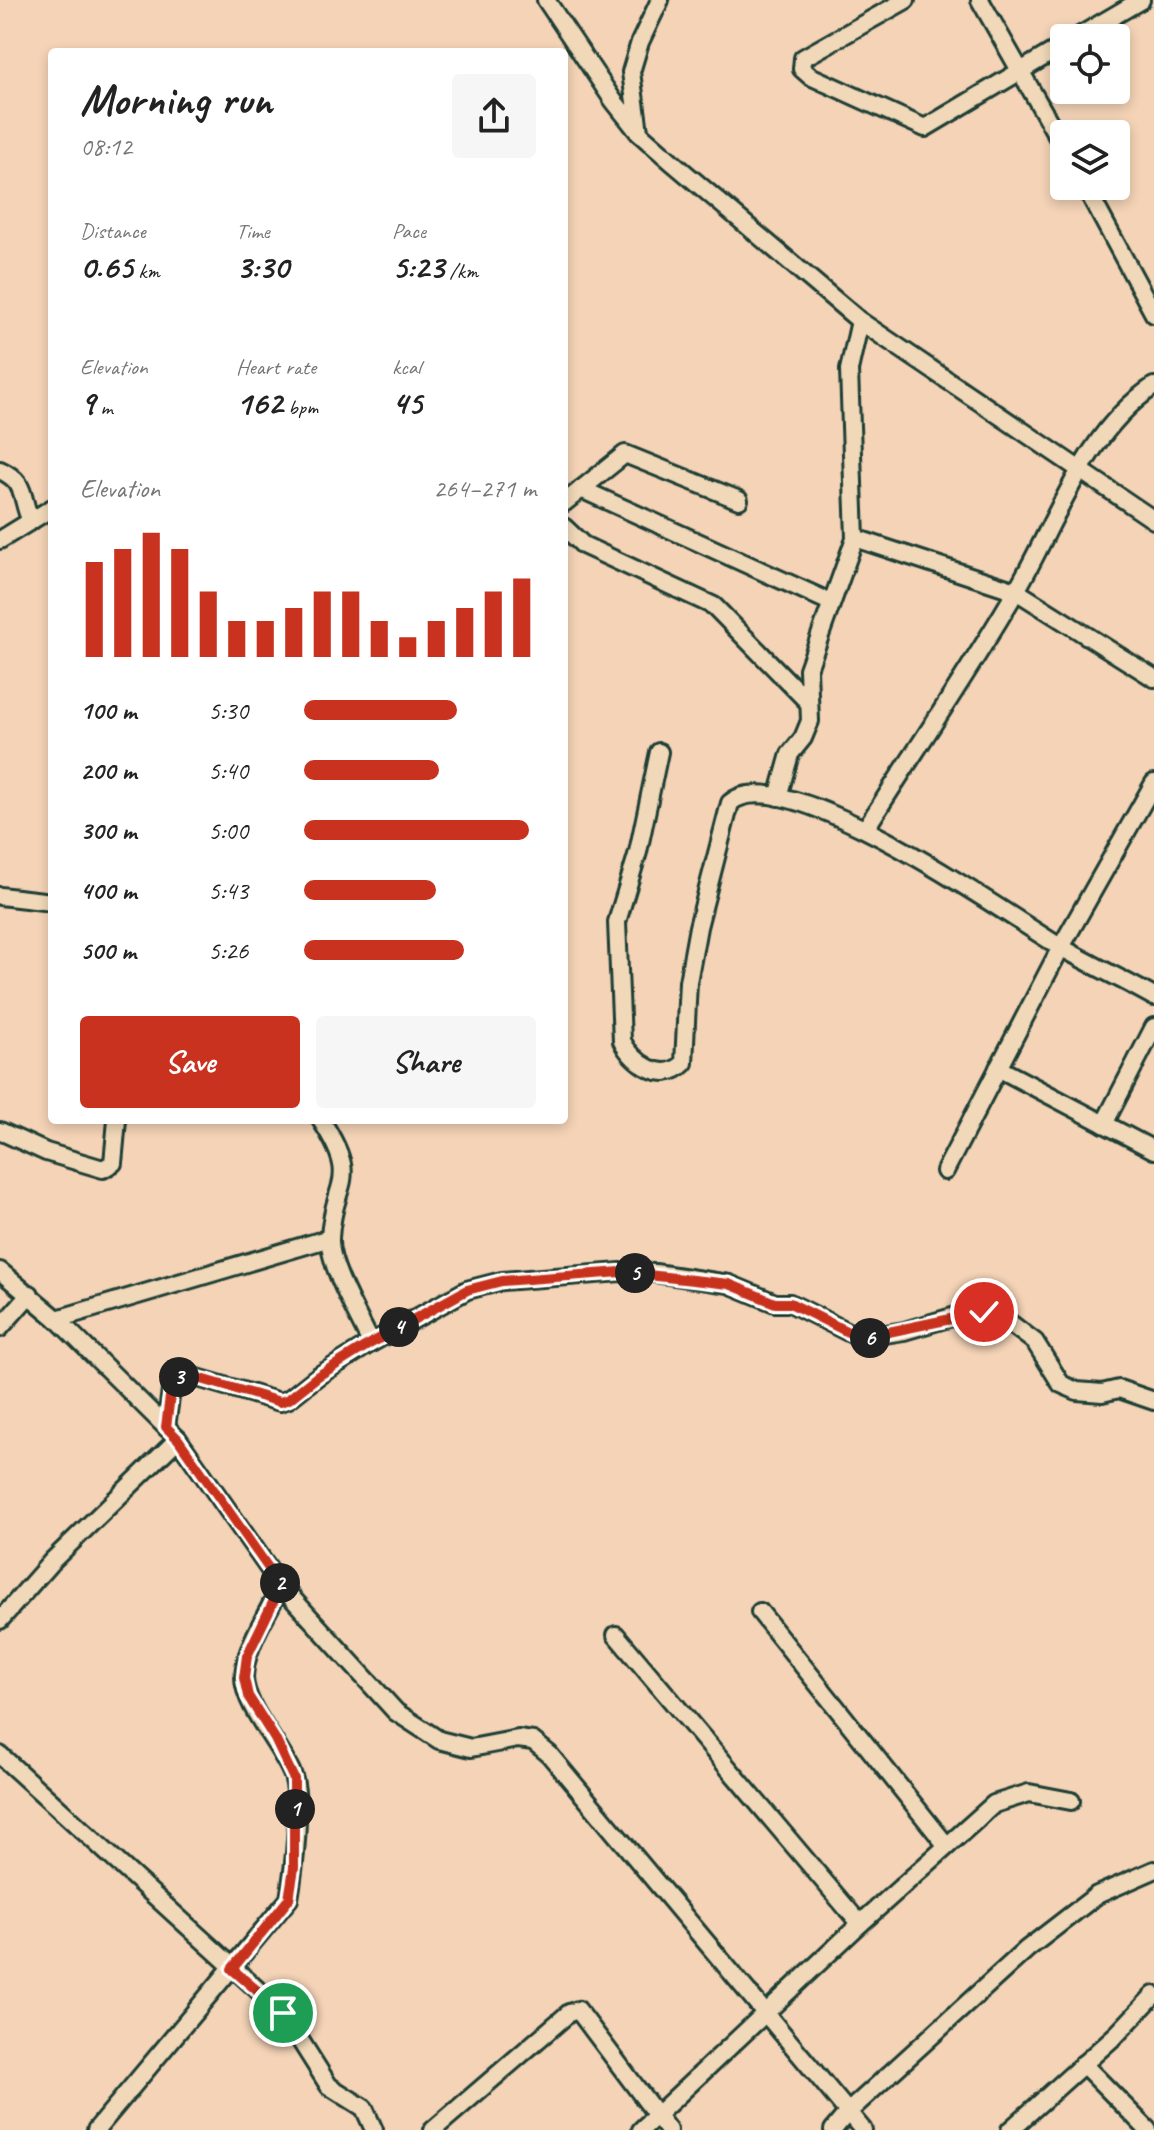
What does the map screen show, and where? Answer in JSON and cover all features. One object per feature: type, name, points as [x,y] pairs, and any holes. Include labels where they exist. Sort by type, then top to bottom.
[{"type":"street","points":[[546,0],[639,133],[860,321],[1154,520]]},
{"type":"street","points":[[639,133],[631,72],[640,42],[660,0]]},
{"type":"street","points":[[906,0],[803,58],[802,69],[810,76],[925,128],[1050,53]]},
{"type":"street","points":[[980,0],[1050,122]]},
{"type":"street","points":[[1100,24],[1141,0]]},
{"type":"street","points":[[1093,200],[1154,314]]},
{"type":"street","points":[[778,797],[790,754],[803,738],[810,721],[808,669],[855,538],[849,370],[860,321]]},
{"type":"street","points":[[866,828],[1016,591],[1100,439],[1125,411],[1154,386]]},
{"type":"street","points":[[568,500],[625,454],[739,500]]},
{"type":"street","points":[[0,470],[22,487],[31,521]]},
{"type":"street","points":[[581,489],[830,602]]},
{"type":"street","points":[[0,540],[48,510]]},
{"type":"street","points":[[568,531],[583,545],[714,606],[808,702]]},
{"type":"street","points":[[855,538],[1016,591],[1154,678]]},
{"type":"street","points":[[659,752],[638,852],[617,922],[622,1041],[633,1058],[650,1069],[670,1071],[680,1068],[685,1059],[688,982],[698,927],[730,803],[748,796],[778,797],[817,806],[866,828],[1061,947],[1154,997]]},
{"type":"street","points":[[945,1171],[1061,947],[1154,783]]},
{"type":"street","points":[[0,896],[48,902]]},
{"type":"street","points":[[1104,1124],[1154,1027]]},
{"type":"street","points":[[998,1068],[1154,1150]]},
{"type":"street","points":[[0,1131],[46,1152],[103,1169],[113,1163],[117,1124]]},
{"type":"street","points":[[324,1124],[335,1141],[345,1167],[330,1238],[332,1260],[371,1343]]},
{"type":"street","points":[[57,1319],[330,1238]]},
{"type":"street","points":[[0,1271],[57,1319],[172,1433],[281,1586],[396,1712],[439,1740],[471,1748],[518,1739],[533,1741],[549,1754],[863,2130]]},
{"type":"street","points":[[0,1620],[172,1433],[172,1383],[180,1376],[188,1375],[280,1402],[371,1343],[483,1284],[621,1272],[655,1273],[729,1284],[775,1303],[790,1303],[860,1338],[904,1331],[959,1315],[998,1314],[1035,1342],[1061,1384],[1077,1391],[1102,1393],[1119,1389],[1154,1401]]},
{"type":"street","points":[[0,1328],[30,1294]]},
{"type":"street","points":[[96,2130],[289,1899],[294,1868],[294,1779],[275,1739],[248,1696],[244,1678],[247,1656],[281,1586]]},
{"type":"street","points":[[760,1612],[947,1846]]},
{"type":"street","points":[[616,1635],[860,1924]]},
{"type":"street","points":[[0,1755],[283,2013],[329,2086],[364,2108],[374,2130]]},
{"type":"street","points":[[641,2130],[860,1924],[994,1804],[1029,1793],[1071,1801]]},
{"type":"street","points":[[833,2130],[847,2113],[1027,1949],[1097,1895],[1154,1870]]},
{"type":"street","points":[[1010,2130],[1154,1995]]},
{"type":"street","points":[[433,2130],[575,2011],[586,2018],[668,2130]]},
{"type":"street","points":[[1083,2064],[1148,2130]]},
{"type":"route","points":[[283,2013],[232,1969],[289,1899],[294,1868],[294,1779],[275,1739],[248,1696],[244,1678],[247,1656],[281,1586],[178,1439],[166,1427],[172,1383],[184,1374],[280,1402],[371,1343],[467,1290],[502,1281],[621,1272],[655,1273],[729,1284],[775,1303],[790,1303],[860,1338],[984,1312]]}]
